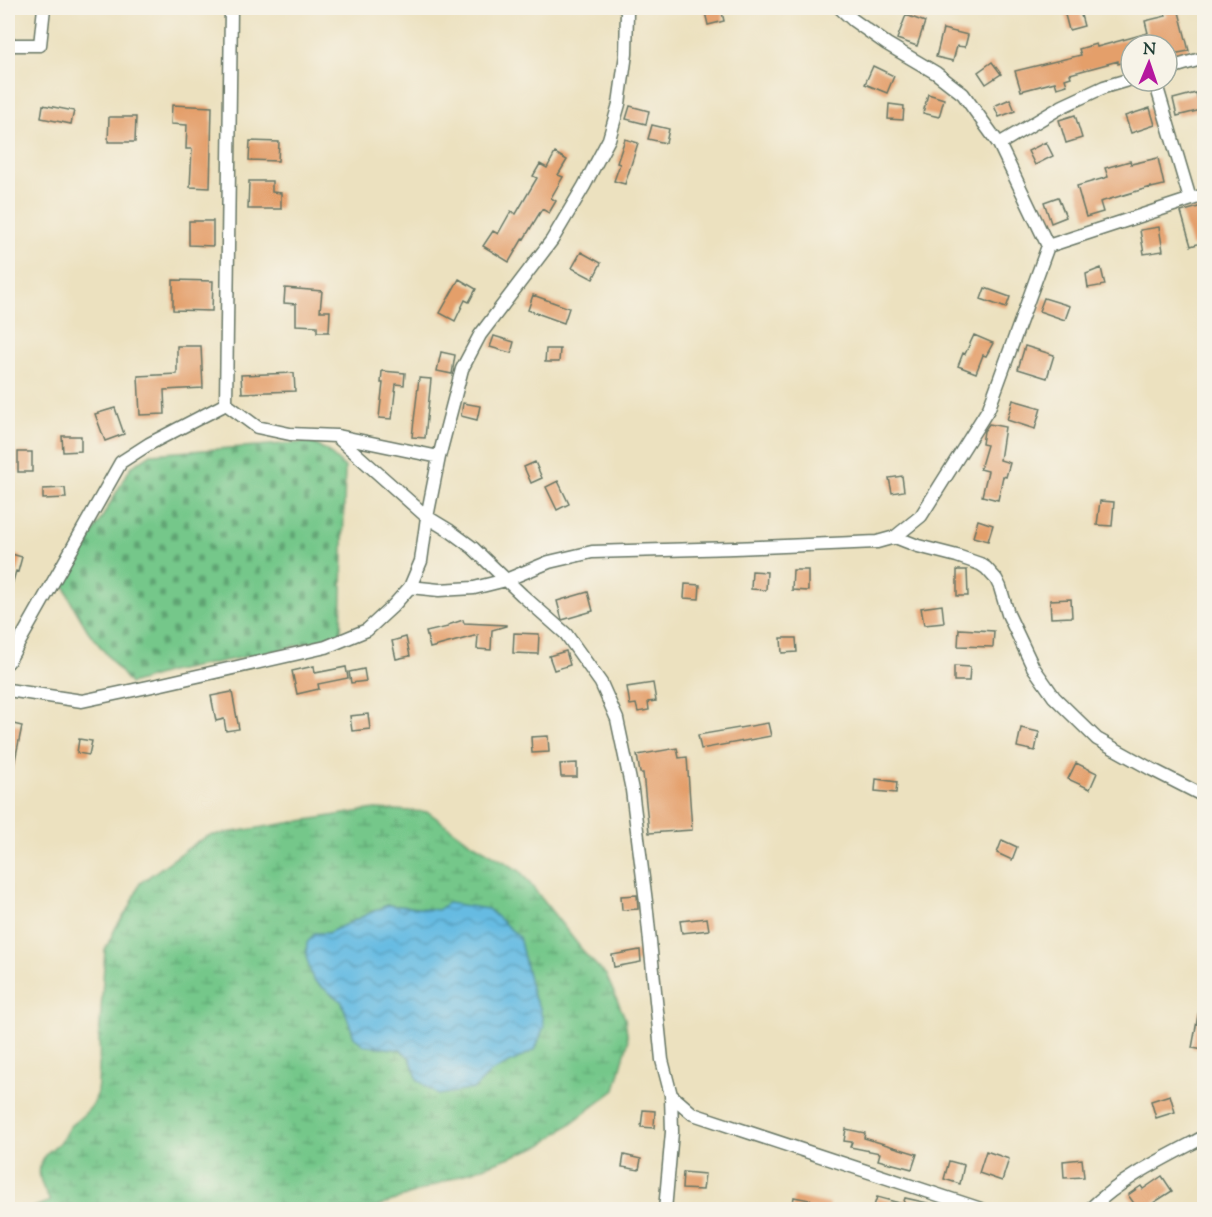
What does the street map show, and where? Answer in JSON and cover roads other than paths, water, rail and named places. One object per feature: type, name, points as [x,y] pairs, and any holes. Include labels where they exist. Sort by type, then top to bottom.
[{"type":"street","points":[[8,45],[40,45],[44,8]]},
{"type":"street","points":[[226,404],[231,8]]},
{"type":"street","points":[[410,587],[439,590],[474,588],[506,579],[549,562],[592,552],[877,542],[895,537],[921,516],[989,408],[1048,246],[999,144],[963,94],[936,73],[887,44],[840,8]]},
{"type":"street","points":[[8,690],[82,701],[326,647],[368,630],[393,606],[410,587],[421,561],[439,457],[462,369],[480,335],[552,240],[609,139],[618,104],[630,9]]},
{"type":"street","points":[[1179,65],[1204,58]]},
{"type":"street","points":[[999,144],[1062,106],[1119,83]]},
{"type":"street","points":[[1159,93],[1190,199]]},
{"type":"street","points":[[1048,246],[1204,195]]},
{"type":"street","points":[[226,404],[256,427],[290,434],[336,436],[439,457]]},
{"type":"street","points":[[8,662],[121,462],[149,444],[226,404]]},
{"type":"street","points":[[336,436],[427,517],[473,548],[522,596],[566,634],[602,682],[617,719],[632,790],[662,1060],[671,1095],[672,1132],[665,1209]]},
{"type":"street","points":[[895,537],[918,546],[957,556],[986,568],[1000,587],[1008,614],[1033,668],[1054,696],[1097,739],[1204,796]]},
{"type":"street","points":[[671,1095],[693,1114],[984,1209]]},
{"type":"street","points":[[1089,1209],[1132,1176],[1204,1137]]},
{"type":"water","points":[[448,903],[488,909],[519,937],[533,996],[540,1008],[544,1027],[535,1050],[491,1072],[474,1089],[438,1095],[418,1080],[410,1058],[401,1050],[364,1045],[354,1037],[342,1002],[313,980],[306,956],[307,943],[315,933],[328,933],[387,905],[438,910]]}]
